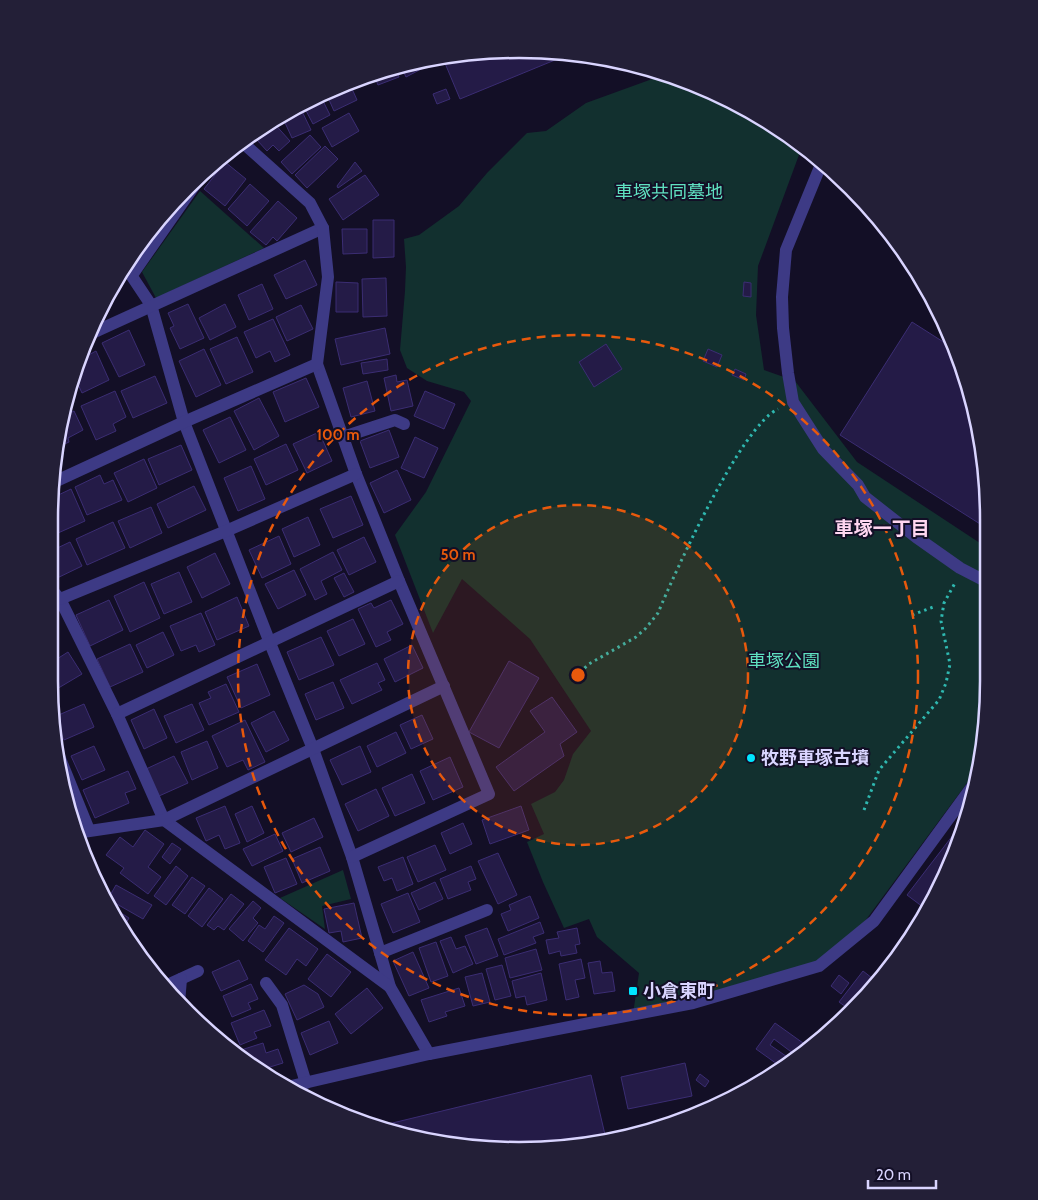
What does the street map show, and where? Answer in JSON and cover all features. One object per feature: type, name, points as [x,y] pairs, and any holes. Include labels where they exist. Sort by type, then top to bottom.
[{"type":"street","points":[[247,147],[310,203],[323,228],[328,277],[317,364],[356,474],[489,794],[352,857]]},
{"type":"street","points":[[819,169],[786,250],[782,297],[783,328],[793,402],[823,449],[853,479],[865,497],[916,537],[962,569],[980,578]]},
{"type":"street","points":[[135,263],[162,227]]},
{"type":"street","points":[[98,330],[323,228]]},
{"type":"street","points":[[129,272],[152,306],[184,422],[314,749],[352,857],[390,987],[430,1054]]},
{"type":"street","points":[[59,480],[184,422],[317,364]]},
{"type":"street","points":[[343,437],[395,420],[404,424]]},
{"type":"street","points":[[60,600],[356,474]]},
{"type":"street","points":[[117,714],[399,581]]},
{"type":"street","points":[[58,598],[117,714],[164,820],[390,987]]},
{"type":"street","points":[[83,831],[164,820],[444,686]]},
{"type":"street","points":[[67,777],[89,830]]},
{"type":"street","points":[[296,1085],[430,1054],[693,1003],[819,966],[874,920],[966,794]]},
{"type":"street","points":[[380,953],[487,910]]},
{"type":"street","points":[[171,984],[198,971]]},
{"type":"street","points":[[180,993],[181,979]]},
{"type":"street","points":[[266,983],[282,1005],[306,1083]]},
{"type":"path","points":[[575,677],[589,664],[636,637],[658,613],[717,490],[746,441],[770,413],[793,402]]},
{"type":"path","points":[[864,810],[879,770],[939,700],[946,683],[950,664],[941,621],[944,603],[962,569]]},
{"type":"path","points":[[912,616],[936,606]]},
{"type":"green space","name":"車塚公園","points":[[655,78],[723,105],[750,119],[800,153],[758,266],[756,315],[764,370],[795,381],[857,462],[980,543],[980,711],[970,779],[851,940],[819,966],[633,1014],[639,973],[597,937],[589,919],[564,928],[527,842],[544,834],[531,804],[555,792],[564,780],[573,754],[591,731],[530,639],[462,579],[433,633],[395,535],[426,492],[471,401],[464,392],[427,381],[407,368],[400,350],[406,267],[404,239],[419,235],[459,206],[487,173],[527,133],[546,131],[586,103]]},
{"type":"green space","points":[[200,191],[264,248],[156,298],[142,272]]},
{"type":"green space","points":[[343,870],[351,899],[322,906],[325,929],[280,898]]},
{"type":"building","points":[[489,58],[558,59],[460,99],[445,63]]},
{"type":"building","points":[[425,67],[406,77],[404,72]]},
{"type":"building","points":[[398,74],[399,77],[378,85],[376,80]]},
{"type":"building","points":[[352,89],[357,100],[334,111],[329,99]]},
{"type":"building","points":[[446,89],[450,99],[437,104],[433,94]]},
{"type":"building","points":[[323,101],[330,115],[313,124],[306,110]]},
{"type":"building","points":[[302,112],[311,130],[292,138],[284,121]]},
{"type":"building","points":[[349,113],[359,131],[332,147],[322,128]]},
{"type":"building","points":[[277,126],[290,141],[279,151],[273,145],[267,151],[257,140]]},
{"type":"building","points":[[310,135],[321,147],[292,174],[281,162]]},
{"type":"building","points":[[325,146],[338,159],[307,188],[295,175]]},
{"type":"building","points":[[355,162],[362,171],[338,188],[337,186]]},
{"type":"building","points":[[226,163],[246,179],[225,206],[204,189]]},
{"type":"building","points":[[365,175],[379,195],[343,220],[329,199]]},
{"type":"building","points":[[250,184],[269,201],[247,226],[228,209]]},
{"type":"building","points":[[278,201],[297,218],[277,241],[273,237],[266,245],[250,232]]},
{"type":"building","points":[[373,220],[394,220],[394,257],[373,258]]},
{"type":"building","points":[[342,229],[367,229],[367,253],[343,254]]},
{"type":"building","points":[[305,260],[317,285],[286,299],[274,275]]},
{"type":"building","points":[[386,278],[387,316],[363,317],[362,279]]},
{"type":"building","points":[[336,282],[358,283],[358,312],[336,312]]},
{"type":"building","points":[[744,282],[751,283],[751,297],[743,296]]},
{"type":"building","points":[[262,284],[273,309],[249,320],[238,295]]},
{"type":"building","points":[[188,304],[204,338],[180,349],[170,328],[174,326],[168,313]]},
{"type":"building","points":[[225,304],[236,327],[210,340],[199,318]]},
{"type":"building","points":[[301,305],[313,329],[287,341],[276,317]]},
{"type":"building","points":[[273,319],[290,355],[275,362],[270,351],[256,358],[244,332]]},
{"type":"building","points":[[912,322],[946,343],[956,371],[972,429],[977,459],[980,489],[980,524],[840,435]]},
{"type":"building","points":[[385,328],[390,354],[341,365],[335,339]]},
{"type":"building","points":[[129,330],[145,365],[119,377],[102,343]]},
{"type":"building","points":[[237,337],[253,372],[226,384],[210,349]]},
{"type":"building","points":[[606,344],[622,369],[594,387],[579,362]]},
{"type":"building","points":[[204,349],[221,385],[196,397],[179,361]]},
{"type":"building","points":[[708,349],[722,355],[717,367],[703,361]]},
{"type":"building","points":[[96,351],[109,380],[82,393],[78,384],[88,355]]},
{"type":"building","points":[[387,359],[388,370],[363,374],[361,363]]},
{"type":"building","points":[[735,369],[746,374],[744,380],[732,375]]},
{"type":"building","points":[[396,375],[397,382],[407,380],[413,406],[391,411],[384,378]]},
{"type":"building","points":[[155,376],[167,403],[133,418],[121,391]]},
{"type":"building","points":[[306,378],[319,407],[285,422],[273,392]]},
{"type":"building","points":[[367,381],[375,411],[351,417],[343,388]]},
{"type":"building","points":[[115,391],[126,417],[113,424],[116,431],[96,440],[81,406]]},
{"type":"building","points":[[425,391],[455,404],[444,429],[414,416]]},
{"type":"building","points":[[259,398],[279,436],[254,450],[234,411]]},
{"type":"building","points":[[74,411],[83,430],[68,438],[69,442],[63,445],[66,429],[70,413]]},
{"type":"building","points":[[230,417],[246,450],[219,463],[203,430]]},
{"type":"building","points":[[389,430],[399,457],[370,468],[360,441]]},
{"type":"building","points":[[319,432],[332,461],[307,473],[293,444]]},
{"type":"building","points":[[415,437],[438,448],[424,478],[401,468]]},
{"type":"building","points":[[286,444],[298,470],[266,485],[254,459]]},
{"type":"building","points":[[181,445],[192,470],[159,485],[148,459]]},
{"type":"building","points":[[144,459],[157,488],[128,502],[114,473]]},
{"type":"building","points":[[251,466],[265,499],[238,511],[224,478]]},
{"type":"building","points":[[397,470],[411,500],[384,513],[370,483]]},
{"type":"building","points":[[100,475],[104,484],[113,480],[122,500],[87,515],[75,487]]},
{"type":"building","points":[[194,486],[206,510],[168,528],[157,504]]},
{"type":"building","points":[[71,489],[85,521],[58,533],[58,519],[58,495]]},
{"type":"building","points":[[351,496],[363,525],[333,538],[320,509]]},
{"type":"building","points":[[151,507],[162,533],[130,548],[118,521]]},
{"type":"building","points":[[308,517],[320,545],[294,557],[282,529]]},
{"type":"building","points":[[113,522],[125,548],[87,565],[76,539]]},
{"type":"building","points":[[279,536],[291,564],[262,578],[249,550]]},
{"type":"building","points":[[364,537],[376,562],[349,575],[337,550]]},
{"type":"building","points":[[70,542],[82,566],[58,578],[58,548]]},
{"type":"building","points":[[333,552],[342,570],[321,581],[327,594],[315,600],[300,569]]},
{"type":"building","points":[[215,553],[230,584],[202,598],[187,567]]},
{"type":"building","points":[[294,570],[306,595],[278,609],[265,584]]},
{"type":"building","points":[[179,572],[192,602],[164,614],[151,584]]},
{"type":"building","points":[[344,573],[354,592],[344,597],[334,578]]},
{"type":"building","points":[[144,582],[160,618],[130,632],[114,596]]},
{"type":"building","points":[[237,597],[249,626],[217,640],[205,612]]},
{"type":"building","points":[[109,600],[123,630],[90,646],[76,615]]},
{"type":"building","points":[[391,600],[403,624],[387,632],[391,640],[376,647],[358,609],[371,603],[374,608]]},
{"type":"building","points":[[201,613],[215,645],[199,652],[196,645],[181,651],[170,626]]},
{"type":"building","points":[[353,619],[365,644],[339,656],[327,631]]},
{"type":"building","points":[[163,632],[174,655],[147,668],[136,645]]},
{"type":"building","points":[[321,637],[334,665],[299,680],[287,652]]},
{"type":"building","points":[[130,644],[143,672],[110,687],[97,659]]},
{"type":"building","points":[[412,645],[423,668],[395,682],[384,659]]},
{"type":"building","points":[[68,652],[82,674],[58,688],[58,681],[58,658]]},
{"type":"building","points":[[509,661],[539,678],[499,748],[469,732]]},
{"type":"building","points":[[377,663],[385,680],[378,683],[382,690],[352,704],[340,680]]},
{"type":"building","points":[[257,664],[270,695],[241,708],[227,677]]},
{"type":"building","points":[[333,682],[344,708],[316,720],[305,694]]},
{"type":"building","points":[[226,684],[239,712],[209,725],[199,703],[211,698],[208,692]]},
{"type":"building","points":[[552,697],[577,732],[560,744],[564,756],[514,791],[496,767],[545,732],[530,711]]},
{"type":"building","points":[[84,704],[94,727],[64,740],[60,731],[58,715]]},
{"type":"building","points":[[192,704],[204,730],[176,743],[164,716]]},
{"type":"building","points":[[154,709],[167,738],[144,749],[131,720]]},
{"type":"building","points":[[274,711],[289,740],[266,752],[251,723]]},
{"type":"building","points":[[422,715],[433,739],[411,749],[400,725]]},
{"type":"building","points":[[245,720],[265,762],[248,770],[243,760],[227,767],[212,736]]},
{"type":"building","points":[[396,732],[406,753],[377,767],[367,746]]},
{"type":"building","points":[[207,741],[218,768],[192,780],[181,752]]},
{"type":"building","points":[[94,746],[105,770],[82,780],[71,756]]},
{"type":"building","points":[[360,746],[371,772],[342,785],[330,760]]},
{"type":"building","points":[[174,756],[188,783],[159,796],[146,769]]},
{"type":"building","points":[[450,757],[463,787],[433,800],[420,771]]},
{"type":"building","points":[[128,771],[136,789],[125,793],[129,803],[95,818],[83,790]]},
{"type":"building","points":[[412,774],[425,803],[395,816],[382,788]]},
{"type":"building","points":[[376,789],[389,816],[358,831],[345,804]]},
{"type":"building","points":[[225,806],[240,843],[225,849],[219,835],[206,841],[196,818]]},
{"type":"building","points":[[252,806],[264,833],[247,842],[235,814]]},
{"type":"building","points":[[521,806],[529,830],[490,844],[482,820]]},
{"type":"building","points":[[314,818],[323,837],[291,852],[282,833]]},
{"type":"building","points":[[463,823],[472,844],[450,854],[441,833]]},
{"type":"building","points":[[145,830],[164,844],[148,867],[161,877],[148,894],[120,873],[124,868],[106,855],[120,837],[133,847]]},
{"type":"building","points":[[954,833],[922,906],[907,895]]},
{"type":"building","points":[[275,834],[283,851],[252,866],[243,849]]},
{"type":"building","points":[[172,843],[181,849],[170,864],[162,857]]},
{"type":"building","points":[[435,845],[446,870],[418,882],[407,857]]},
{"type":"building","points":[[320,847],[330,871],[302,883],[292,859]]},
{"type":"building","points":[[498,853],[517,895],[498,904],[478,861]]},
{"type":"building","points":[[403,857],[413,884],[397,891],[392,878],[384,881],[378,867]]},
{"type":"building","points":[[286,858],[297,884],[275,893],[264,867]]},
{"type":"building","points":[[176,866],[188,876],[166,905],[154,896]]},
{"type":"building","points":[[471,866],[476,879],[468,882],[471,890],[448,899],[440,879]]},
{"type":"building","points":[[192,877],[205,886],[185,914],[172,905]]},
{"type":"building","points":[[435,882],[443,899],[419,910],[411,893]]},
{"type":"building","points":[[116,885],[152,905],[143,919],[114,902],[110,895]]},
{"type":"building","points":[[209,888],[223,899],[202,927],[188,916]]},
{"type":"building","points":[[408,893],[420,922],[393,933],[381,904]]},
{"type":"building","points":[[231,894],[244,904],[224,930],[218,926],[214,930],[207,925]]},
{"type":"building","points":[[530,896],[539,918],[508,931],[501,914],[511,910],[509,905]]},
{"type":"building","points":[[253,901],[261,908],[253,918],[258,923],[243,941],[229,929]]},
{"type":"building","points":[[354,903],[362,938],[343,942],[341,931],[329,933],[324,909]]},
{"type":"building","points":[[119,911],[129,918],[126,923]]},
{"type":"building","points":[[274,916],[284,923],[263,952],[248,941],[259,925],[265,929]]},
{"type":"building","points":[[540,922],[544,933],[533,937],[536,943],[504,955],[498,939]]},
{"type":"building","points":[[289,928],[318,949],[306,966],[297,959],[286,975],[265,960]]},
{"type":"building","points":[[487,928],[498,956],[476,964],[465,936]]},
{"type":"building","points":[[577,928],[580,944],[575,945],[577,953],[561,956],[560,951],[549,954],[546,940],[559,938],[557,932]]},
{"type":"building","points":[[451,937],[456,949],[465,946],[473,964],[453,973],[440,941]]},
{"type":"building","points":[[436,942],[448,976],[431,982],[419,948]]},
{"type":"building","points":[[536,949],[542,970],[510,978],[505,958]]},
{"type":"building","points":[[413,952],[429,988],[409,996],[393,961]]},
{"type":"building","points":[[327,954],[351,972],[331,997],[308,979]]},
{"type":"building","points":[[581,959],[585,978],[575,980],[579,997],[566,1000],[559,964]]},
{"type":"building","points":[[239,960],[248,979],[221,991],[212,972]]},
{"type":"building","points":[[600,961],[602,973],[612,972],[615,991],[594,994],[588,963]]},
{"type":"building","points":[[502,965],[511,996],[495,1000],[486,969]]},
{"type":"building","points":[[863,971],[872,978],[845,1007],[839,1002]]},
{"type":"building","points":[[482,973],[490,1002],[473,1006],[465,977]]},
{"type":"building","points":[[541,973],[547,1000],[527,1005],[525,996],[516,998],[512,981]]},
{"type":"building","points":[[839,975],[849,983],[841,994],[831,986]]},
{"type":"building","points":[[251,984],[258,999],[248,1003],[251,1009],[232,1017],[223,996]]},
{"type":"building","points":[[304,985],[318,994],[324,1007],[297,1020],[285,994]]},
{"type":"building","points":[[367,988],[383,1008],[351,1034],[335,1014]]},
{"type":"building","points":[[459,988],[465,1006],[445,1012],[447,1016],[429,1022],[421,1000]]},
{"type":"building","points":[[264,1010],[271,1026],[254,1032],[257,1038],[240,1045],[231,1023]]},
{"type":"building","points":[[329,1021],[338,1043],[310,1055],[301,1033]]},
{"type":"building","points":[[775,1023],[804,1044],[792,1053],[774,1039],[770,1045],[787,1057],[777,1064],[756,1049]]},
{"type":"building","points":[[263,1043],[266,1053],[278,1049],[283,1063],[267,1068],[242,1050]]},
{"type":"building","points":[[685,1063],[692,1096],[628,1109],[621,1077]]},
{"type":"building","points":[[700,1074],[709,1081],[705,1087],[696,1080]]},
{"type":"building","points":[[591,1075],[605,1135],[549,1142],[489,1142],[429,1134],[389,1124]]},
{"type":"place","name":"牧野車塚古墳","points":[[751,758]]},
{"type":"place","name":"小倉東町","points":[[633,991]]},
{"type":"district","name":"車塚一丁目","points":[[882,528]]},
{"type":"park label","name":"車塚共同墓地","points":[[669,192]]}]
